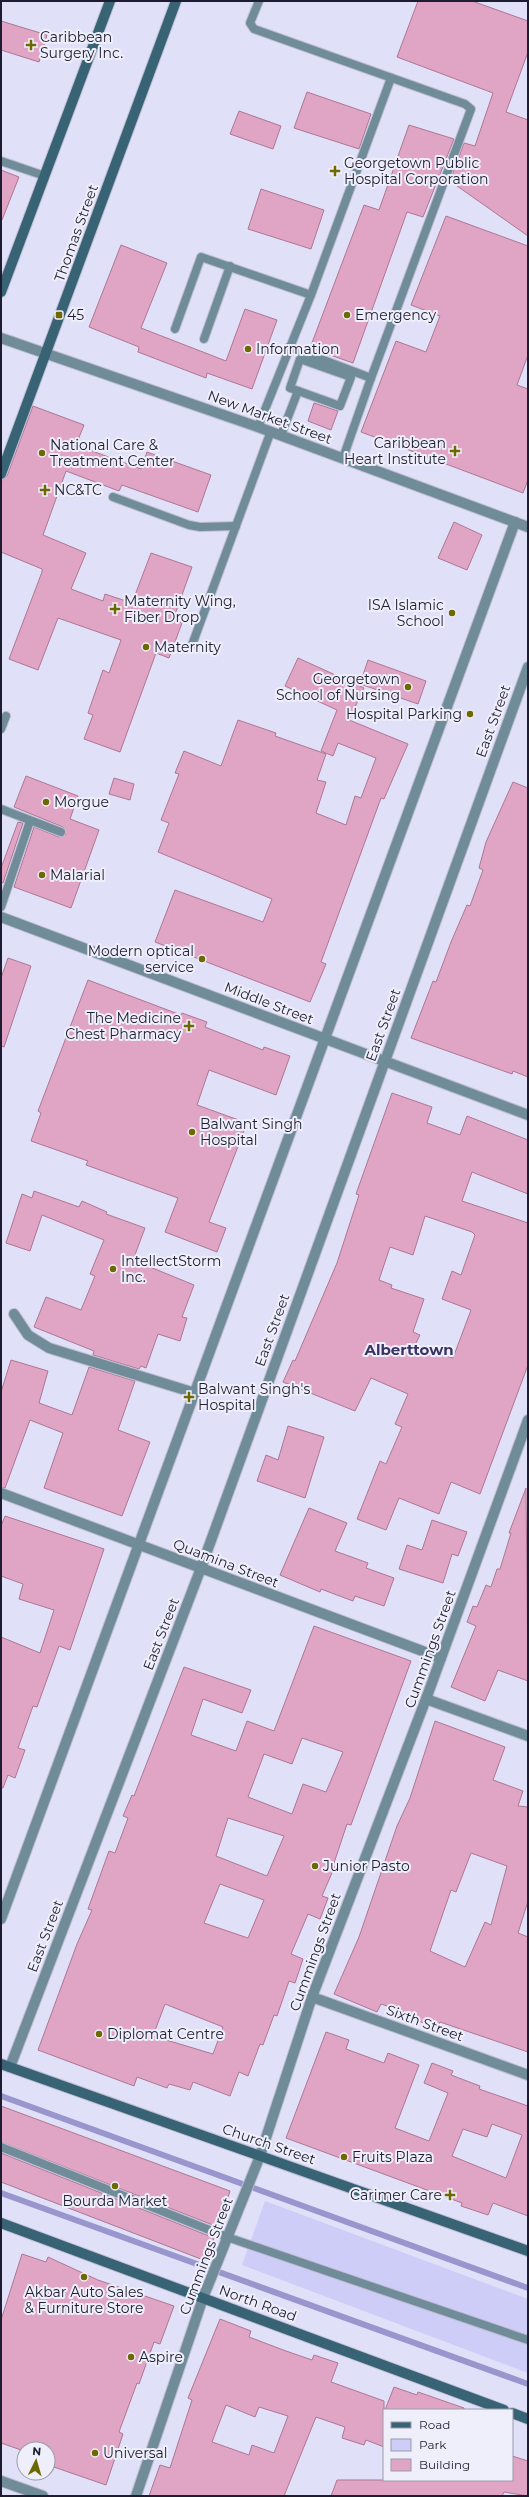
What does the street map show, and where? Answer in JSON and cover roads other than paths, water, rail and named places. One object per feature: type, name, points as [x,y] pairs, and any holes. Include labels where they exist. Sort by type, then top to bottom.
[{"type":"street","points":[[1,292],[110,1]]},
{"type":"street","name":"Thomas Street","points":[[1,474],[176,1]]},
{"type":"street","name":"New Market Street","points":[[1,338],[271,431],[528,527]]},
{"type":"street","points":[[1,1919],[515,522]]},
{"type":"street","name":"East Street","points":[[6,2065],[201,1568],[528,667]]},
{"type":"street","name":"Middle Street","points":[[1,917],[528,1115]]},
{"type":"street","points":[[14,1314],[28,1335],[49,1348],[194,1393]]},
{"type":"street","name":"Cummings Street","points":[[136,2496],[203,2298],[260,2156],[312,1998],[426,1699],[528,1420]]},
{"type":"street","name":"Quamina Street","points":[[1,1493],[441,1658]]},
{"type":"street","points":[[426,1699],[528,1736]]},
{"type":"street","name":"Sixth Street","points":[[312,1998],[528,2075]]},
{"type":"street","name":"Church Street","points":[[6,2065],[528,2251]]},
{"type":"street","name":"North Road","points":[[1,2223],[501,2409]]},
{"type":"street","points":[[513,2413],[528,2419]]},
{"type":"street","points":[[1,2481],[43,2496]]},
{"type":"lane","points":[[259,1],[250,23],[254,29],[465,104],[471,112],[371,378],[343,458]]},
{"type":"lane","points":[[258,427],[311,295],[392,78]]},
{"type":"lane","points":[[1,161],[44,176]]},
{"type":"lane","points":[[175,329],[201,257],[311,295]]},
{"type":"lane","points":[[204,339],[230,266]]},
{"type":"lane","points":[[289,348],[371,378]]},
{"type":"lane","points":[[300,359],[350,377],[340,406],[298,390],[290,388],[300,359]]},
{"type":"lane","points":[[281,435],[298,390]]},
{"type":"lane","points":[[192,645],[271,431]]},
{"type":"lane","points":[[113,497],[200,528],[236,526]]},
{"type":"lane","points":[[1,729],[6,716]]},
{"type":"lane","points":[[1,809],[61,832]]},
{"type":"lane","points":[[1,907],[30,821]]},
{"type":"lane","points":[[1,2146],[228,2236],[528,2340]]},
{"type":"waterway","points":[[1,2096],[528,2288]]},
{"type":"waterway","points":[[1,2193],[528,2384]]},
{"type":"place","name":"Caribbean Surgery Inc.","points":[[31,45]]},
{"type":"place","name":"Georgetown Public Hospital Corporation","points":[[335,171]]},
{"type":"place","name":"45","points":[[59,315]]},
{"type":"place","name":"Emergency","points":[[347,315]]},
{"type":"place","name":"Information","points":[[248,349]]},
{"type":"place","name":"Caribbean Heart Institute","points":[[455,451]]},
{"type":"place","name":"National Care & Treatment Center","points":[[42,453]]},
{"type":"place","name":"NC&TC","points":[[45,490]]},
{"type":"place","name":"Maternity Wing, Fiber Drop","points":[[115,609]]},
{"type":"place","name":"ISA Islamic School","points":[[452,613]]},
{"type":"place","name":"Maternity","points":[[146,647]]},
{"type":"place","name":"Georgetown School of Nursing","points":[[408,687]]},
{"type":"place","name":"Hospital Parking","points":[[470,714]]},
{"type":"place","name":"Morgue","points":[[46,802]]},
{"type":"place","name":"Malarial","points":[[42,875]]},
{"type":"place","name":"Modern optical service","points":[[202,959]]},
{"type":"place","name":"The Medicine Chest Pharmacy","points":[[189,1026]]},
{"type":"place","name":"Balwant Singh Hospital","points":[[192,1132]]},
{"type":"place","name":"IntellectStorm Inc.","points":[[113,1269]]},
{"type":"place","name":"Balwant Singh's Hospital","points":[[189,1397]]},
{"type":"place","name":"Junior Pasto","points":[[315,1866]]},
{"type":"place","name":"Diplomat Centre","points":[[99,2034]]},
{"type":"place","name":"Fruits Plaza","points":[[344,2157]]},
{"type":"place","name":"Bourda Market","points":[[115,2186]]},
{"type":"place","name":"Carimer Care","points":[[450,2195]]},
{"type":"place","name":"Akbar Auto Sales & Furniture Store","points":[[84,2277]]},
{"type":"place","name":"Aspire","points":[[131,2357]]},
{"type":"place","name":"Universal","points":[[95,2453]]},
{"type":"district","name":"Alberttown","points":[[409,1349]]}]
